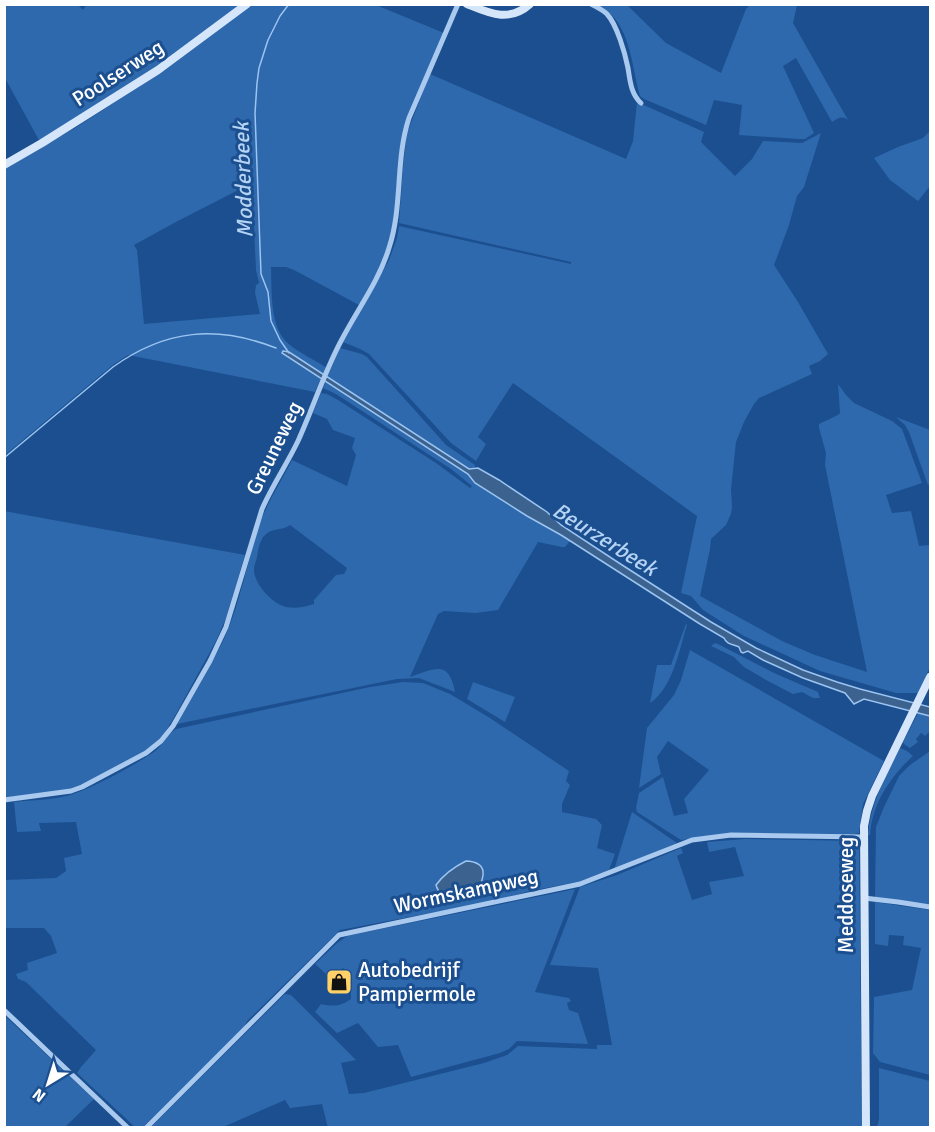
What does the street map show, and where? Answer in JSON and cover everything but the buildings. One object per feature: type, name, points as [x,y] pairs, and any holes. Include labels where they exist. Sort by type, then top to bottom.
[{"type":"street","name":"Poolserweg","points":[[4,165],[158,70],[247,4]]},
{"type":"street","name":"Greuneweg","points":[[4,800],[70,791],[82,787],[146,753],[162,741],[173,726],[220,642],[267,498],[287,464],[340,342],[384,264],[398,211],[400,168],[405,132],[458,4]]},
{"type":"street","points":[[467,4],[491,14],[508,15],[519,12],[530,4]]},
{"type":"street","points":[[591,4],[600,8],[612,22],[627,62],[633,91],[636,98],[642,102]]},
{"type":"street","name":"Meddoseweg","points":[[866,1128],[864,826],[872,796],[930,676]]},
{"type":"street","name":"Wormskampweg","points":[[146,1128],[339,935],[580,884],[692,840],[730,835],[864,837]]},
{"type":"street","points":[[864,898],[930,907]]},
{"type":"street","points":[[4,1010],[128,1128]]},
{"type":"shaded area","points":[[87,4],[245,5],[194,43],[40,142],[5,78],[4,5],[78,5],[83,10]]},
{"type":"shaded area","points":[[251,5],[376,5],[444,33],[404,130],[391,246],[359,305],[294,270],[286,267],[271,267],[273,309],[278,329],[290,345],[327,368],[323,374],[289,352],[282,352],[321,378],[315,392],[128,355],[114,364],[5,455],[5,168],[75,128],[148,81]],"holes":[[[252,183],[256,270],[259,283],[256,285],[255,293],[260,314],[144,324],[137,250],[134,245]]]},
{"type":"shaded area","points":[[598,5],[627,5],[666,43],[721,73],[746,9],[750,5],[797,5],[793,23],[848,120],[842,117],[832,122],[796,58],[783,66],[814,133],[805,139],[739,135],[742,105],[714,100],[706,125],[644,99],[640,96],[623,33],[609,12]]},
{"type":"shaded area","points":[[930,44],[930,186],[918,201],[890,180],[874,158],[923,138],[929,132]]},
{"type":"shaded area","points":[[430,74],[626,159],[633,141],[637,102],[704,132],[701,142],[735,176],[752,159],[763,141],[802,143],[821,133],[804,187],[797,196],[774,265],[828,354],[809,366],[812,374],[759,398],[744,422],[736,442],[731,514],[726,525],[711,539],[700,596],[782,641],[815,655],[867,672],[825,465],[826,453],[819,428],[819,424],[840,413],[838,384],[854,403],[892,421],[902,429],[922,483],[886,495],[892,513],[911,511],[919,546],[930,545],[930,667],[918,693],[896,693],[820,671],[744,636],[703,610],[691,596],[681,593],[697,516],[513,383],[478,437],[486,444],[476,461],[451,443],[369,354],[343,342],[389,260],[399,226],[571,264],[571,262],[399,223],[407,133]]},
{"type":"shaded area","points":[[340,348],[367,357],[446,445],[475,467],[470,469],[327,377]]},
{"type":"shaded area","name":"Beurzerbeek","points":[[283,351],[289,352],[469,469],[478,468],[499,480],[619,563],[756,648],[803,670],[837,682],[930,707],[930,716],[864,699],[854,704],[845,693],[803,678],[748,651],[741,652],[739,647],[728,643],[724,638],[475,483],[468,474],[282,353]]},
{"type":"shaded area","points":[[326,381],[468,474],[485,490],[570,541],[565,547],[538,542],[498,610],[476,613],[444,611],[438,614],[410,677],[439,669],[449,675],[455,692],[419,678],[397,679],[177,724],[224,639],[235,610],[261,521],[292,460],[347,486],[356,455],[352,448],[355,438],[333,430],[327,419],[313,413],[321,393],[338,400],[436,463],[470,488],[472,486],[451,469],[336,394],[323,388]],"holes":[[[290,525],[347,568],[344,574],[336,575],[314,600],[314,604],[293,608],[281,605],[270,598],[257,581],[254,570],[259,545],[265,535]]]},
{"type":"shaded area","points":[[896,417],[930,430],[930,484],[928,485],[909,432]]},
{"type":"shaded area","points":[[4,511],[245,555],[226,618],[216,641],[176,714],[155,745],[73,789],[4,798]]},
{"type":"shaded area","points":[[686,624],[670,678],[658,696],[650,703],[657,665],[671,665]]},
{"type":"shaded area","points":[[715,643],[818,692],[820,698],[813,698],[802,692],[793,694],[766,680],[744,667],[734,657],[711,646]]},
{"type":"shaded area","points":[[690,650],[884,761],[863,804],[859,833],[850,835],[742,833],[681,840],[637,812],[639,793],[663,777],[674,816],[688,813],[684,799],[709,770],[668,741],[657,757],[661,774],[639,788],[647,728],[674,695]]},
{"type":"shaded area","points":[[403,682],[423,683],[450,694],[569,771],[566,781],[570,785],[562,804],[562,812],[596,819],[602,825],[597,848],[615,854],[609,870],[582,881],[530,891],[495,901],[340,930],[142,1128],[135,1127],[77,1073],[96,1050],[26,982],[18,979],[16,974],[28,970],[27,963],[57,953],[51,936],[44,928],[5,928],[4,876],[5,880],[56,878],[66,871],[64,858],[82,854],[76,822],[39,823],[41,831],[17,832],[14,802],[63,797],[90,787],[154,752],[176,729]]},
{"type":"shaded area","points":[[473,682],[515,697],[505,722],[467,699]]},
{"type":"shaded area","points":[[918,713],[930,716],[930,731],[925,736],[921,733],[916,739],[918,742],[910,748],[903,742]]},
{"type":"shaded area","points":[[900,748],[913,756],[890,782],[878,802],[870,835],[868,835],[875,801]]},
{"type":"shaded area","points":[[930,751],[930,906],[875,897],[876,827],[899,776]]},
{"type":"shaded area","points":[[632,812],[677,843],[614,870]]},
{"type":"shaded area","points":[[745,839],[859,841],[862,1127],[328,1128],[322,1104],[290,1108],[285,1100],[223,1127],[150,1128],[285,994],[291,995],[356,1060],[341,1063],[349,1094],[364,1093],[484,1063],[507,1055],[518,1046],[597,1049],[597,1045],[612,1045],[598,968],[550,965],[580,887],[617,875],[681,848],[683,853],[677,856],[692,900],[712,894],[709,882],[744,876],[735,847],[709,852],[707,842]]},
{"type":"shaded area","points":[[466,861],[478,864],[483,871],[482,881],[476,891],[453,897],[439,891],[436,885],[442,877]]},
{"type":"shaded area","points":[[575,889],[535,992],[569,998],[571,1001],[567,1003],[569,1010],[578,1013],[588,1044],[517,1041],[509,1049],[500,1053],[411,1077],[398,1045],[378,1047],[358,1023],[337,1033],[315,1012],[321,1004],[337,1005],[351,999],[350,973],[343,968],[333,980],[315,964],[347,936]]},
{"type":"shaded area","points":[[875,902],[930,910],[930,1075],[880,1062],[873,1053],[874,997],[912,990],[921,948],[903,945],[904,936],[889,935],[888,946],[875,944]]},
{"type":"shaded area","points":[[4,1015],[94,1099],[65,1127],[5,1127]]},
{"type":"shaded area","points":[[879,1068],[930,1081],[930,1127],[877,1127]]},
{"type":"waterway","name":"Modderbeek","points":[[289,4],[268,40],[259,68],[255,113],[261,274],[268,292],[271,321],[289,353]]},
{"type":"waterway","name":"Beurzerbeek","points":[[4,458],[113,367],[153,345],[172,338],[212,334],[233,336],[276,348]]},
{"type":"place","name":"Autobedrijf Pampiermole","points":[[339,982]]}]
